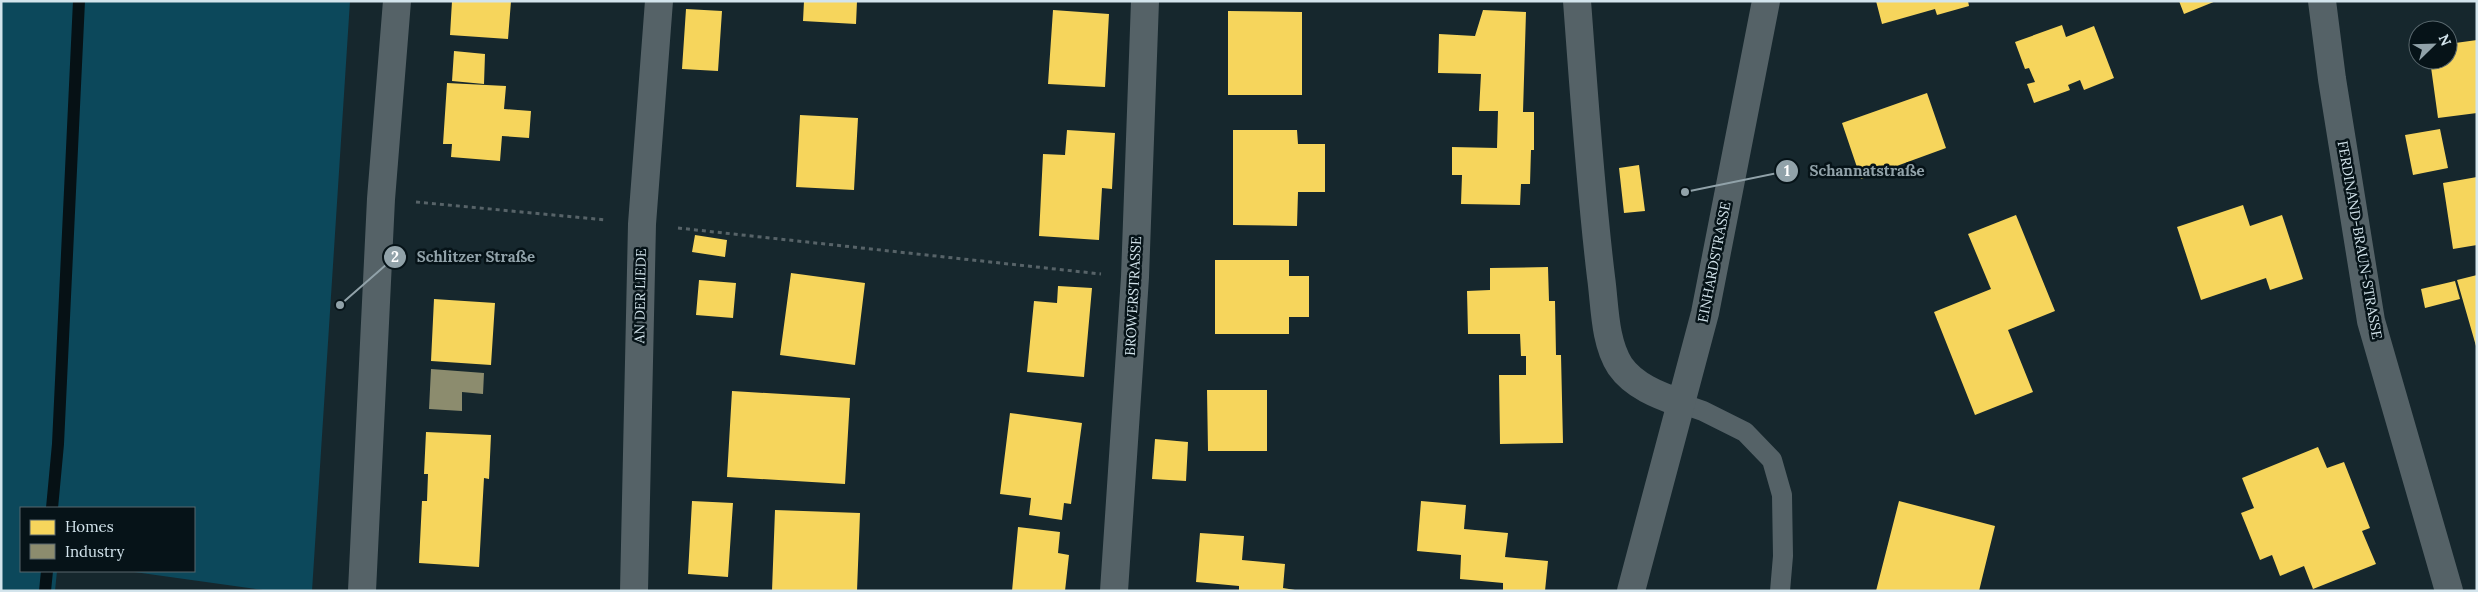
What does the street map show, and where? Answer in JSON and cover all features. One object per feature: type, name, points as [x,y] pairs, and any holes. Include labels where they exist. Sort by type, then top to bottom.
[{"type":"street","points":[[362,591],[381,199],[397,1]]},
{"type":"street","name":"AN DER LIEDE","points":[[634,591],[642,224],[658,1]]},
{"type":"street","name":"BROWERSTRASSE","points":[[1114,591],[1135,277],[1145,1]]},
{"type":"street","points":[[1577,1],[1593,214],[1607,328],[1620,366],[1634,381],[1652,393],[1680,403]]},
{"type":"street","name":"EINHARDSTRASSE","points":[[1631,591],[1705,313],[1766,1]]},
{"type":"street","name":"FERDINAND-BRAUN-STRASSE","points":[[2322,1],[2332,79],[2371,321],[2449,591]]},
{"type":"lane","points":[[1680,403],[1703,411],[1746,432],[1772,460],[1782,495],[1783,556],[1780,591]]},
{"type":"path","points":[[381,199],[642,224],[1135,277]]},
{"type":"shaded area","points":[[1,1],[350,1],[312,591],[270,591],[134,572],[195,572],[195,507],[20,507],[20,572],[57,572],[55,591],[1,591]]},
{"type":"building: Homes","points":[[452,1],[511,1],[508,39],[450,35]]},
{"type":"building: Homes","points":[[804,1],[857,1],[856,24],[803,21]]},
{"type":"building: Homes","points":[[1876,1],[1968,1],[1969,6],[1937,15],[1935,9],[1882,24]]},
{"type":"building: Homes","points":[[2179,1],[2216,1],[2184,14]]},
{"type":"building: Homes","points":[[686,9],[722,11],[718,71],[682,69]]},
{"type":"building: Homes","points":[[1053,10],[1109,14],[1105,87],[1048,84]]},
{"type":"building: Homes","points":[[1483,10],[1526,12],[1523,112],[1534,112],[1534,150],[1531,150],[1530,184],[1521,184],[1520,205],[1461,204],[1462,175],[1452,175],[1452,147],[1497,148],[1498,111],[1479,111],[1481,74],[1438,73],[1439,34],[1475,36]]},
{"type":"building: Homes","points":[[1228,11],[1302,12],[1302,95],[1228,95]]},
{"type":"building: Homes","points":[[2062,25],[2066,37],[2094,26],[2114,78],[2084,90],[2080,80],[2068,85],[2070,90],[2034,103],[2027,84],[2035,82],[2029,68],[2025,69],[2015,42]]},
{"type":"building: Homes","points":[[2477,40],[2477,113],[2438,118],[2431,70],[2458,70],[2458,43]]},
{"type":"building: Homes","points":[[454,51],[485,54],[484,84],[452,81]]},
{"type":"building: Homes","points":[[447,83],[506,86],[504,109],[531,111],[529,138],[502,136],[500,161],[451,157],[452,144],[443,144]]},
{"type":"building: Homes","points":[[1927,93],[1946,148],[1861,179],[1842,123]]},
{"type":"building: Homes","points":[[800,115],[858,118],[854,190],[796,187]]},
{"type":"building: Homes","points":[[2440,129],[2448,168],[2413,175],[2405,135]]},
{"type":"building: Homes","points":[[1067,130],[1115,133],[1112,189],[1102,188],[1099,240],[1039,236],[1043,154],[1065,155]]},
{"type":"building: Homes","points":[[1233,130],[1297,130],[1298,144],[1325,144],[1325,192],[1298,192],[1297,226],[1233,225]]},
{"type":"building: Homes","points":[[1639,165],[1645,211],[1624,213],[1619,168]]},
{"type":"building: Homes","points":[[2477,177],[2477,245],[2453,249],[2443,183]]},
{"type":"building: Homes","points":[[2243,205],[2250,226],[2282,215],[2303,279],[2270,290],[2266,278],[2201,300],[2177,227]]},
{"type":"building: Homes","points":[[2016,215],[2055,311],[2008,330],[2033,392],[1975,415],[1934,312],[1991,289],[1968,234]]},
{"type":"building: Homes","points":[[695,235],[727,240],[725,257],[692,252]]},
{"type":"building: Homes","points":[[1215,260],[1289,260],[1289,276],[1309,276],[1309,317],[1289,317],[1289,334],[1215,334]]},
{"type":"building: Homes","points":[[1548,267],[1549,301],[1555,301],[1556,355],[1561,355],[1563,443],[1500,444],[1499,375],[1526,375],[1526,356],[1521,356],[1520,334],[1468,334],[1467,291],[1490,290],[1490,268]]},
{"type":"building: Homes","points":[[791,273],[865,283],[855,365],[780,355]]},
{"type":"building: Homes","points":[[2477,275],[2477,346],[2476,346],[2457,280]]},
{"type":"building: Homes","points":[[699,280],[736,283],[733,318],[696,315]]},
{"type":"building: Homes","points":[[2455,281],[2460,299],[2425,308],[2421,289]]},
{"type":"building: Homes","points":[[1058,286],[1092,288],[1084,377],[1027,372],[1034,301],[1057,303]]},
{"type":"building: Homes","points":[[434,299],[495,303],[491,365],[431,361]]},
{"type":"building: Homes","points":[[1207,390],[1267,390],[1267,451],[1208,451]]},
{"type":"building: Homes","points":[[732,391],[850,398],[845,484],[727,477]]},
{"type":"building: Homes","points":[[1010,413],[1082,423],[1071,504],[1064,503],[1062,520],[1029,515],[1031,498],[1000,494]]},
{"type":"building: Homes","points":[[426,432],[491,435],[489,479],[484,478],[479,567],[419,563],[422,501],[427,501],[428,474],[424,474]]},
{"type":"building: Homes","points":[[1155,439],[1188,442],[1186,481],[1152,479]]},
{"type":"building: Homes","points":[[2318,447],[2327,468],[2344,462],[2370,528],[2362,531],[2376,564],[2313,589],[2304,566],[2280,576],[2272,555],[2260,560],[2241,513],[2254,508],[2242,478]]},
{"type":"building: Homes","points":[[692,501],[733,503],[728,577],[688,574]]},
{"type":"building: Homes","points":[[1421,501],[1466,505],[1464,529],[1508,533],[1505,557],[1548,561],[1545,591],[1503,591],[1503,583],[1460,579],[1461,555],[1417,551]]},
{"type":"building: Homes","points":[[1899,501],[1995,526],[1979,591],[1876,591]]},
{"type":"building: Homes","points":[[775,510],[860,513],[857,591],[772,591]]},
{"type":"building: Homes","points":[[1018,527],[1060,532],[1058,553],[1069,555],[1065,591],[1012,591]]},
{"type":"building: Homes","points":[[1200,533],[1244,536],[1242,560],[1285,564],[1283,588],[1301,591],[1239,591],[1239,586],[1196,582]]},
{"type":"building: Industry","points":[[431,369],[484,373],[483,394],[462,392],[462,411],[429,409]]},
{"type":"waterway","points":[[52,507],[58,444],[79,1]]},
{"type":"waterway","points":[[45,591],[47,572]]},
{"type":"place","name":"Schannatstraße","points":[[1685,192]]},
{"type":"place","name":"Schlitzer Straße","points":[[340,305]]}]
